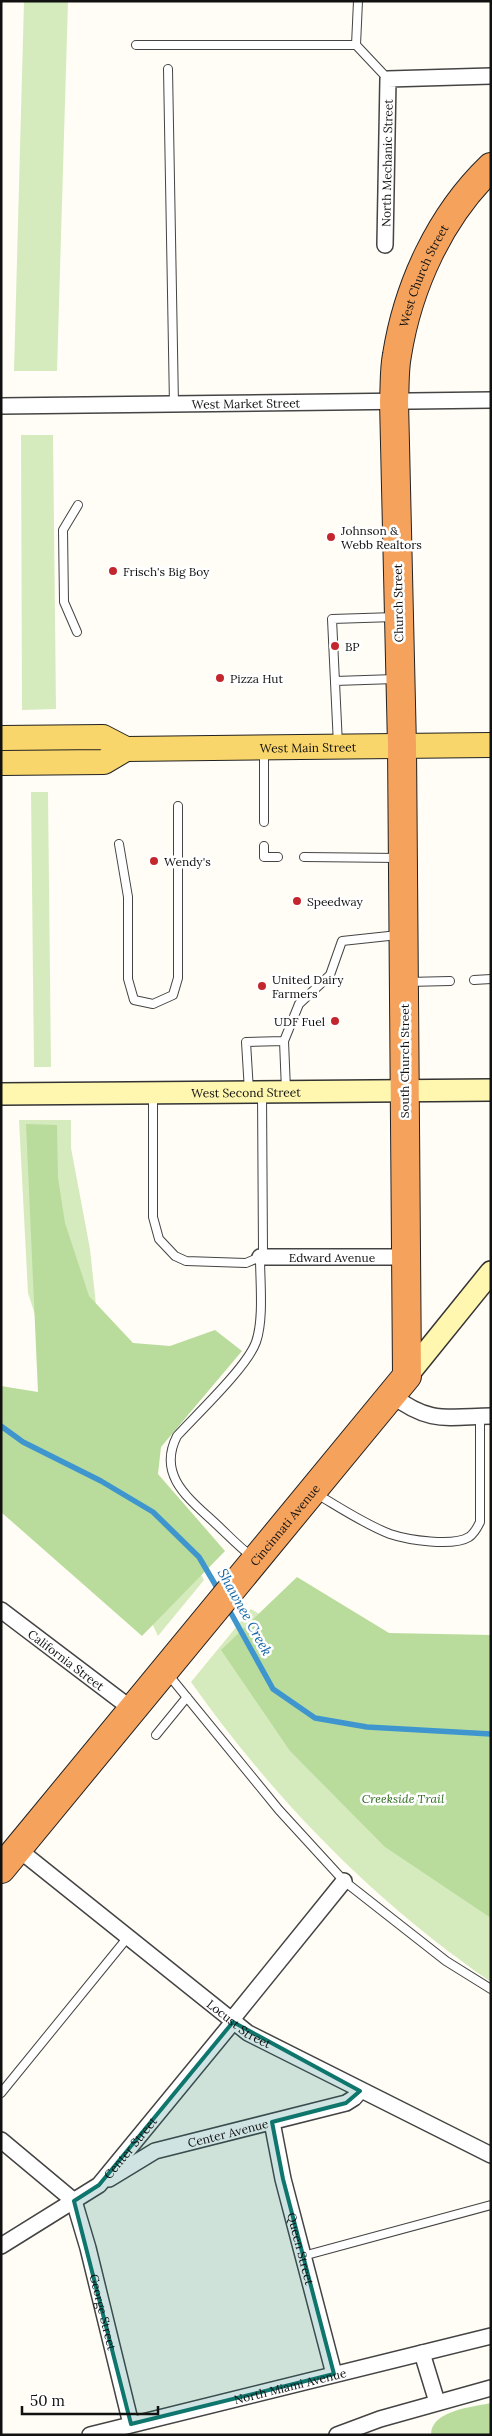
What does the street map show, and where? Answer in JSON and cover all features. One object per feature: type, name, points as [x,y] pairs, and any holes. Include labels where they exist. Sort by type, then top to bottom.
[{"type":"highway","name":"West Church Street","points":[[394,401],[396,356],[405,319],[420,272],[436,239],[452,213],[491,167]]},
{"type":"highway","name":"Church Street","points":[[394,401],[402,746]]},
{"type":"highway","name":"South Church Street","points":[[399,1386],[405,1257],[402,746]]},
{"type":"highway","name":"Cincinnati Avenue","points":[[9,1859],[399,1386]]},
{"type":"main road","name":"West Main Street","points":[[1,738],[103,737],[126,749],[491,745]]},
{"type":"main road","points":[[1,763],[104,762],[126,749]]},
{"type":"main road","name":"West Second Street","points":[[1,1094],[491,1090]]},
{"type":"main road","name":"Cincinnati Avenue","points":[[399,1386],[491,1272]]},
{"type":"street","points":[[388,79],[491,76]]},
{"type":"street","name":"North Mechanic Street","points":[[385,245],[388,79]]},
{"type":"street","name":"West Market Street","points":[[1,406],[491,400]]},
{"type":"street","name":"Edward Avenue","points":[[260,1257],[405,1257]]},
{"type":"street","points":[[399,1386],[408,1407],[424,1415],[435,1417],[485,1416]]},
{"type":"street","name":"California Street","points":[[3,1614],[133,1710]]},
{"type":"street","name":"Locust Street","points":[[9,1859],[128,1937],[248,2033],[360,2091],[491,2154]]},
{"type":"street","points":[[233,2022],[234,2017],[344,1882]]},
{"type":"street","name":"Center Street","points":[[1,2246],[99,2185],[233,2022]]},
{"type":"street","name":"Center Avenue","points":[[99,2185],[155,2151],[346,2103],[360,2091]]},
{"type":"street","name":"Queen Street","points":[[272,2122],[283,2179],[334,2374]]},
{"type":"street","points":[[1,2140],[74,2200]]},
{"type":"street","name":"George Street","points":[[74,2200],[88,2248],[130,2424]]},
{"type":"street","name":"North Miami Avenue","points":[[90,2435],[491,2336]]},
{"type":"street","points":[[422,2353],[438,2402]]},
{"type":"street","points":[[337,2435],[380,2419],[491,2388]]},
{"type":"lane","points":[[358,1],[356,45],[388,79]]},
{"type":"lane","points":[[136,46],[356,45]]},
{"type":"lane","points":[[168,69],[174,404]]},
{"type":"lane","points":[[77,632],[64,602],[63,530],[78,505]]},
{"type":"lane","points":[[338,746],[332,619],[398,617]]},
{"type":"lane","points":[[335,681],[400,679]]},
{"type":"lane","points":[[264,748],[264,822]]},
{"type":"lane","points":[[119,844],[128,897],[128,979],[134,1000],[153,1004],[173,995],[178,978],[178,806]]},
{"type":"lane","points":[[264,846],[264,857],[278,857]]},
{"type":"lane","points":[[304,857],[403,858]]},
{"type":"lane","points":[[286,1092],[284,1041],[299,1004],[330,975],[342,941],[403,934]]},
{"type":"lane","points":[[474,980],[491,978]]},
{"type":"lane","points":[[404,982],[450,981]]},
{"type":"lane","points":[[252,1563],[192,1503],[179,1487],[169,1460],[171,1448],[177,1436],[244,1362],[256,1343],[259,1329],[260,1257],[263,1253],[255,1093],[246,1042],[284,1041]]},
{"type":"lane","points":[[153,1094],[152,1217],[159,1239],[175,1256],[186,1261],[246,1263],[260,1257]]},
{"type":"lane","points":[[313,1492],[389,1534],[412,1540],[434,1542],[460,1541],[468,1538],[475,1532],[480,1522],[485,1416]]},
{"type":"lane","points":[[165,1671],[279,1810],[344,1882],[446,1961],[491,1989]]},
{"type":"lane","points":[[156,1735],[187,1697]]},
{"type":"lane","points":[[1,2093],[128,1937]]},
{"type":"lane","points":[[303,2256],[491,2205]]},
{"type":"highlighted area","points":[[233,2022],[360,2091],[346,2103],[272,2122],[283,2179],[334,2374],[131,2424],[74,2201],[99,2185]]},
{"type":"green space","points":[[24,1],[68,1],[57,371],[14,371]]},
{"type":"green space","points":[[21,435],[53,435],[56,709],[22,710]]},
{"type":"green space","points":[[31,792],[48,792],[51,1067],[34,1067]]},
{"type":"green space","points":[[19,1120],[71,1120],[71,1148],[90,1249],[99,1333],[143,1475],[204,1580],[158,1636],[98,1510],[28,1293]]},
{"type":"green space","points":[[26,1124],[57,1125],[58,1178],[65,1223],[89,1296],[133,1343],[170,1346],[215,1330],[242,1351],[161,1447],[158,1474],[225,1551],[142,1636],[1,1512],[1,1386],[38,1392]]},
{"type":"green space","name":"Creekside Trail","points":[[297,1577],[389,1633],[491,1635],[491,1918],[385,1847],[290,1751],[221,1650]]},
{"type":"green space","name":"Creekside Trail","points":[[251,1609],[394,1698],[491,1724],[491,1982],[406,1917],[328,1845],[256,1767],[191,1682]]},
{"type":"green space","points":[[491,2403],[491,2435],[431,2435],[433,2427],[445,2415],[464,2408]]},
{"type":"waterway","name":"Shawnee Creek","points":[[1,1426],[23,1442],[101,1481],[153,1512],[199,1557],[219,1591]]},
{"type":"waterway","name":"Shawnee Creek","points":[[227,1606],[273,1689],[315,1718],[367,1727],[491,1734]]},
{"type":"place","name":"Johnson & Webb Realtors","points":[[331,537]]},
{"type":"place","name":"Frisch's Big Boy","points":[[113,571]]},
{"type":"place","name":"BP","points":[[335,646]]},
{"type":"place","name":"Pizza Hut","points":[[220,678]]},
{"type":"place","name":"Wendy's","points":[[154,861]]},
{"type":"place","name":"Speedway","points":[[297,901]]},
{"type":"place","name":"United Dairy Farmers","points":[[262,986]]},
{"type":"place","name":"UDF Fuel","points":[[335,1021]]}]
